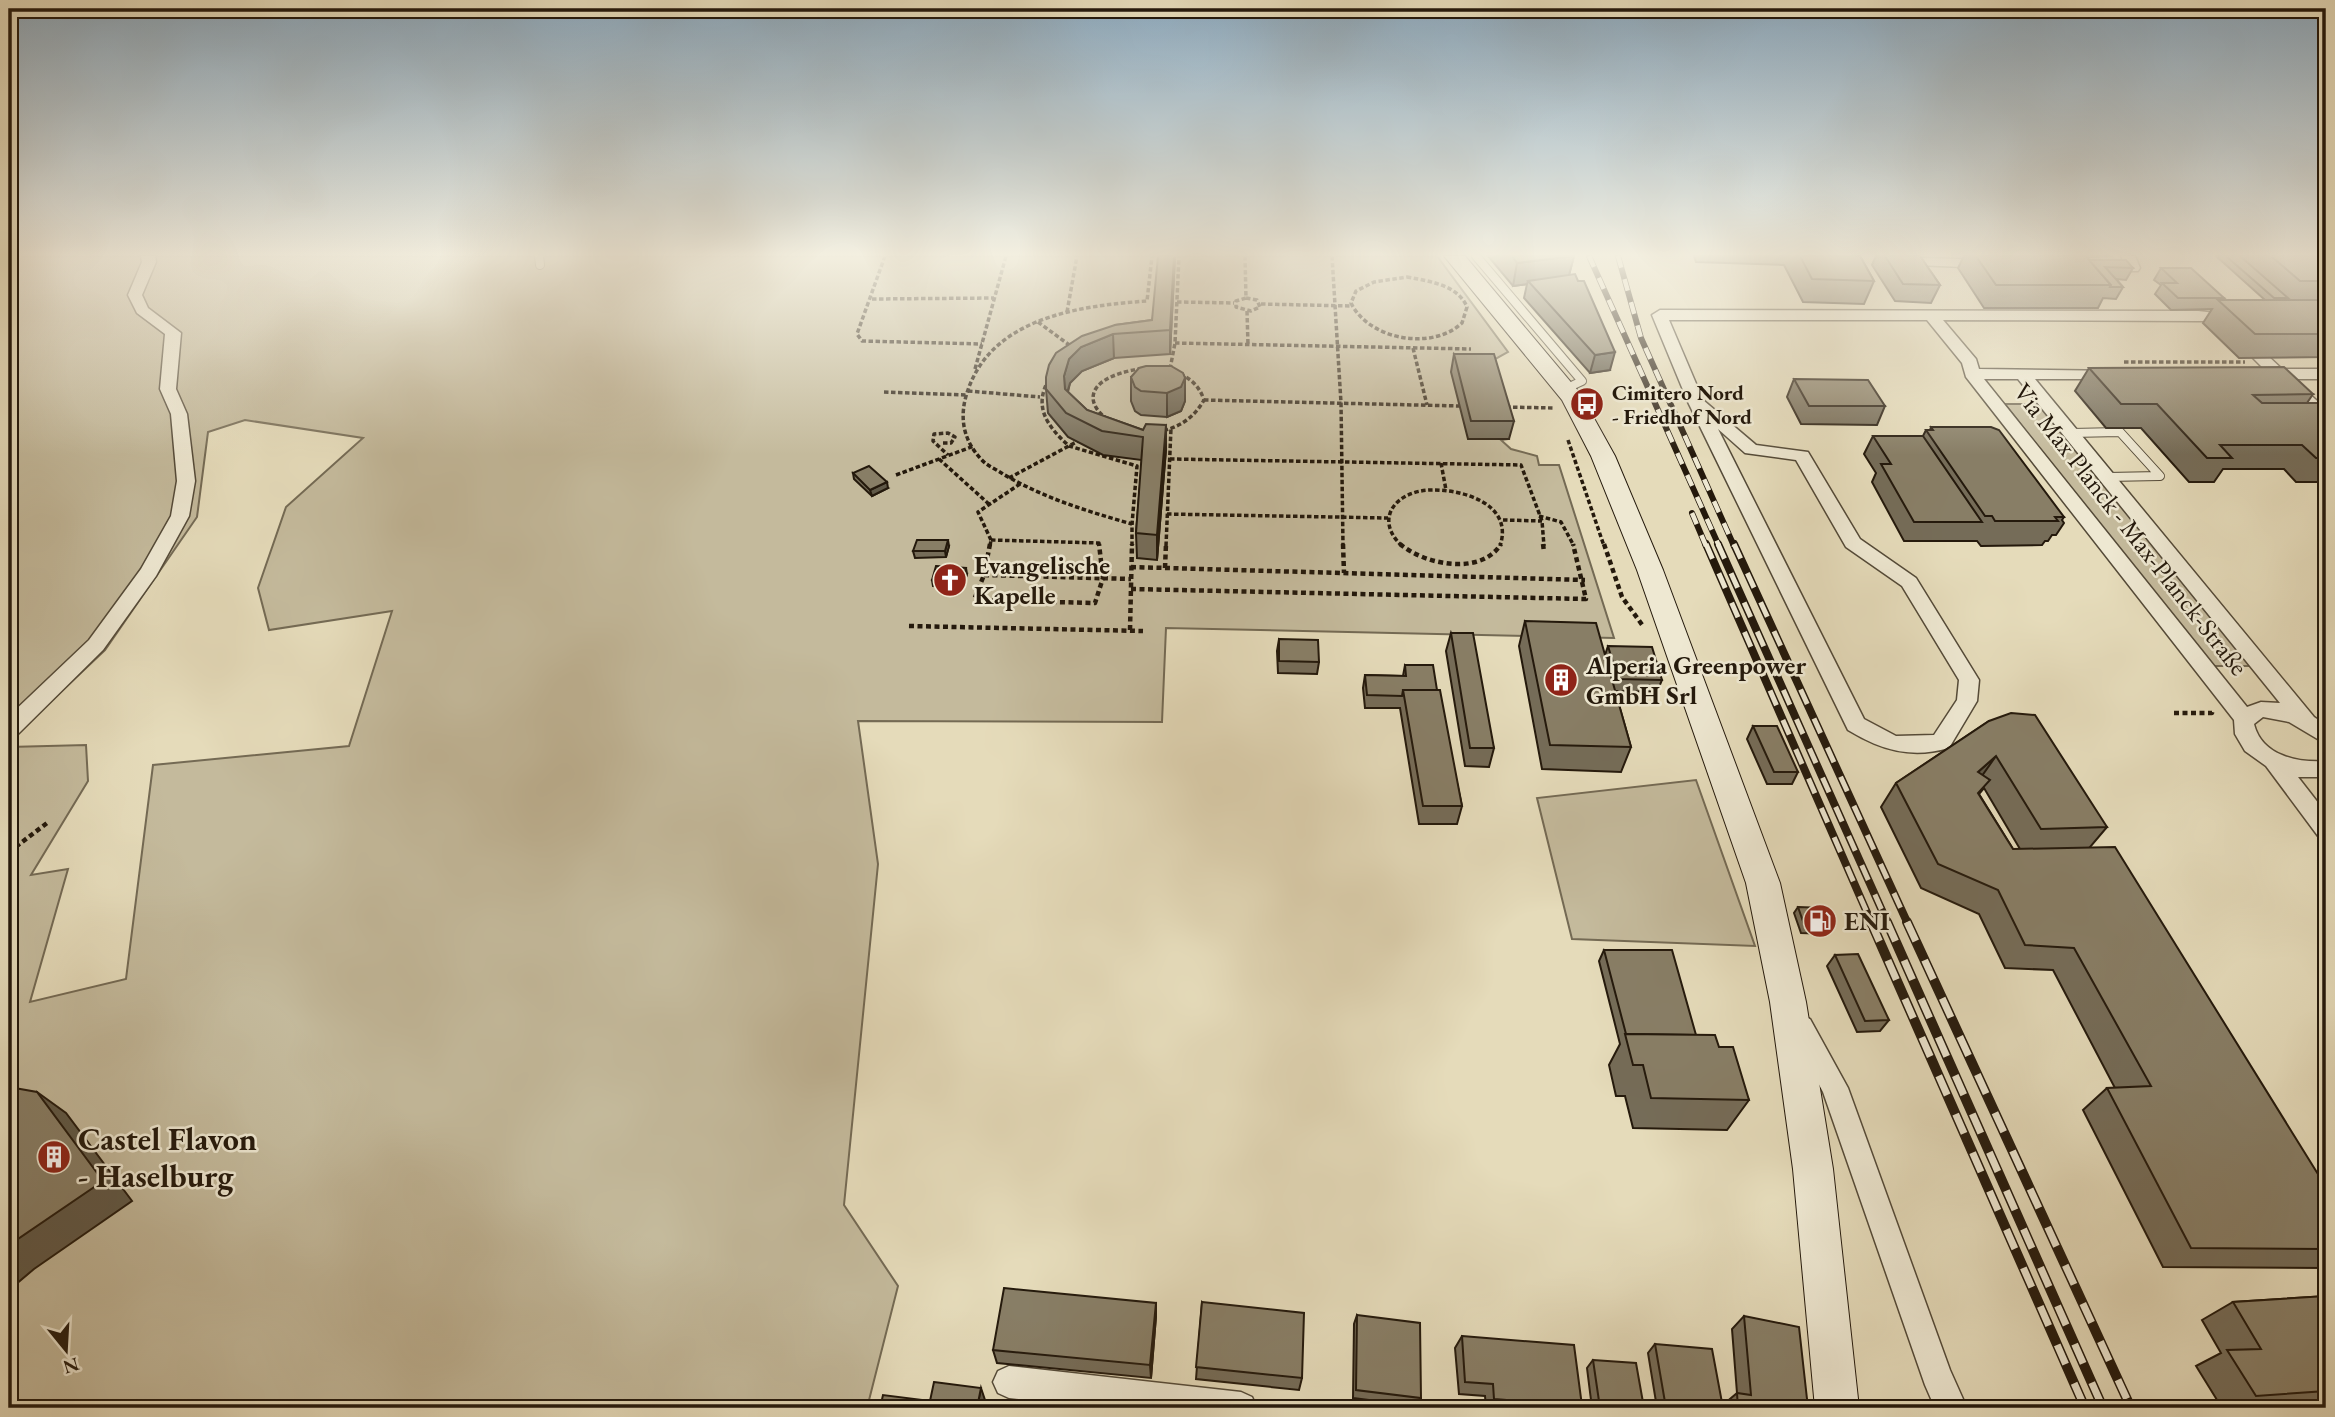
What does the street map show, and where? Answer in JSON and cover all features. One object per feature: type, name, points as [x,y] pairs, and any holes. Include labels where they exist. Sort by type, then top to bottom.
[{"type":"street","points":[[9,729],[96,645],[149,572],[180,516],[186,481],[179,414],[168,389],[173,333],[158,322]]},
{"type":"street","points":[[1512,322],[1558,404],[1603,456],[1650,569],[1763,883],[1788,1002],[1813,1169],[1837,1408]]},
{"type":"street","points":[[1663,322],[1696,402],[1856,724],[1883,741],[1913,748],[1941,742],[1967,701],[1969,680],[1909,582],[1853,543],[1802,456],[1751,449],[1696,402]]},
{"type":"street","name":"Via Max Planck - Max-Planck-Straße","points":[[1937,322],[1970,362],[1972,374],[2245,719],[2244,730],[2249,740],[2272,759]]},
{"type":"street","points":[[2263,360],[2326,418]]},
{"type":"street","points":[[1972,374],[2129,374]]},
{"type":"street","name":"Via Max Planck - Max-Planck-Straße","points":[[2023,374],[2297,717],[2326,736]]},
{"type":"street","points":[[2254,374],[2326,374]]},
{"type":"street","points":[[2245,719],[2256,711],[2297,717]]},
{"type":"street","points":[[2272,759],[2302,770],[2326,769]]},
{"type":"street","points":[[2272,759],[2326,830]]},
{"type":"street","points":[[1788,1002],[1835,1088],[1936,1374],[1951,1408]]},
{"type":"street","points":[[1009,1382],[1222,1407]]},
{"type":"lane","points":[[2071,433],[2120,432],[2160,476],[2107,477]]},
{"type":"path","points":[[862,322],[857,334],[862,341],[982,344]]},
{"type":"path","points":[[988,322],[967,393],[963,427],[982,459],[1045,499],[1132,524]]},
{"type":"path","points":[[975,370],[998,345],[1021,328],[1038,322]]},
{"type":"path","points":[[1038,322],[1081,354]]},
{"type":"path","points":[[1170,370],[1176,322]]},
{"type":"path","points":[[1247,322],[1248,345]]},
{"type":"path","points":[[1336,322],[1341,403],[1344,573]]},
{"type":"path","points":[[1363,322],[1380,331],[1418,338],[1453,330],[1464,322]]},
{"type":"path","points":[[1418,338],[1419,348]]},
{"type":"path","points":[[1175,343],[1471,349]]},
{"type":"path","points":[[1413,348],[1427,405]]},
{"type":"path","points":[[2117,362],[2263,360]]},
{"type":"path","points":[[1136,368],[1170,370],[1195,382],[1202,390],[1204,400],[1194,416],[1171,428],[1140,430],[1112,423],[1093,406],[1092,396],[1097,386],[1106,378],[1136,368]]},
{"type":"path","points":[[1052,375],[1040,397],[1045,417],[1069,446],[1137,466],[1132,524],[1130,631]]},
{"type":"path","points":[[884,393],[967,393],[1040,397]]},
{"type":"path","points":[[1204,400],[1459,406]]},
{"type":"path","points":[[1500,407],[1558,404]]},
{"type":"path","points":[[1101,429],[1112,423]]},
{"type":"path","points":[[1165,568],[1171,428]]},
{"type":"path","points":[[943,443],[951,443],[955,437],[947,433],[934,434],[933,441],[948,456]]},
{"type":"path","points":[[1009,478],[1090,435]]},
{"type":"path","points":[[1567,440],[1622,597],[1646,631]]},
{"type":"path","points":[[896,475],[974,446]]},
{"type":"path","points":[[939,459],[990,505]]},
{"type":"path","points":[[1170,459],[1521,465],[1541,518],[1544,552]]},
{"type":"path","points":[[1441,463],[1446,489]]},
{"type":"path","points":[[991,540],[1100,543],[1103,578],[1095,603],[974,600],[984,575],[991,540],[978,512],[1020,484]]},
{"type":"path","points":[[1446,489],[1481,500],[1495,509],[1503,520],[1506,532],[1503,544],[1494,553],[1462,564],[1424,559],[1396,541],[1389,530],[1388,518],[1392,508],[1407,496],[1446,489]]},
{"type":"path","points":[[1167,514],[1388,518]]},
{"type":"path","points":[[1131,589],[1587,599],[1585,580],[1566,527],[1559,520],[1503,520]]},
{"type":"path","points":[[1131,567],[1585,580]]},
{"type":"path","points":[[984,575],[1131,579]]},
{"type":"path","points":[[909,626],[1143,631]]},
{"type":"path","points":[[9,852],[47,823]]},
{"type":"shaded area","points":[[9,322],[1486,322],[1508,352],[1488,363],[1509,439],[1501,440],[1511,449],[1537,456],[1539,465],[1559,465],[1614,638],[1166,628],[1162,722],[858,721],[878,864],[844,1205],[898,1286],[867,1408],[9,1408],[9,747],[86,745],[88,781],[31,875],[68,869],[30,1002],[126,979],[153,765],[349,746],[392,611],[269,630],[258,588],[286,507],[363,438],[245,420],[208,432],[197,517],[105,650],[9,741]]},
{"type":"shaded area","points":[[2005,404],[2042,404],[2254,666],[2208,666]]},
{"type":"shaded area","points":[[1696,780],[1755,946],[1572,939],[1537,798]]},
{"type":"building","points":[[1170,322],[1170,330],[1113,334],[1081,347],[1069,359],[1064,376],[1065,389],[1087,410],[1143,430],[1146,424],[1166,425],[1157,535],[1136,533],[1143,437],[1102,431],[1066,413],[1046,389],[1049,365],[1056,353],[1082,336],[1115,325]]},
{"type":"building","points":[[1565,322],[1602,322],[1615,352],[1595,355]]},
{"type":"building","points":[[2242,322],[2326,322],[2326,334],[2255,334]]},
{"type":"building","points":[[1454,354],[1494,354],[1514,421],[1471,421]]},
{"type":"building","points":[[1171,366],[1183,373],[1185,378],[1181,387],[1167,393],[1141,391],[1135,387],[1131,377],[1139,368]]},
{"type":"building","points":[[2284,367],[2313,394],[2253,395],[2262,403],[2319,403],[2326,410],[2326,458],[2316,458],[2302,445],[2220,445],[2232,458],[2207,458],[2157,404],[2121,404],[2089,368]]},
{"type":"building","points":[[1794,379],[1868,380],[1885,406],[1809,406]]},
{"type":"building","points":[[1931,427],[1991,427],[1999,430],[2064,517],[2055,517],[2058,521],[1995,521],[1992,516],[1985,516],[1926,430],[1933,430]]},
{"type":"building","points":[[1873,436],[1923,436],[1982,522],[1914,522],[1881,464],[1891,464]]},
{"type":"building","points":[[869,466],[887,482],[870,490],[853,473]]},
{"type":"building","points":[[917,540],[948,540],[945,551],[913,551]]},
{"type":"building","points":[[936,566],[966,568],[962,582],[932,580]]},
{"type":"building","name":"Alperia Greenpower GmbH Srl","points":[[1525,621],[1596,623],[1631,747],[1550,745]]},
{"type":"building","points":[[1451,633],[1473,633],[1494,748],[1470,748]]},
{"type":"building","points":[[1279,639],[1318,640],[1319,662],[1279,661]]},
{"type":"building","points":[[1608,646],[1652,647],[1662,680],[1618,679]]},
{"type":"building","points":[[1405,665],[1433,665],[1437,690],[1403,690],[1402,696],[1367,695],[1365,675],[1406,676]]},
{"type":"building","points":[[1403,690],[1440,690],[1462,806],[1423,806]]},
{"type":"building","points":[[2011,713],[2035,715],[2107,827],[2041,829],[1996,756],[1978,772],[1990,780],[1978,793],[2013,849],[2115,847],[2326,1187],[2326,1249],[2191,1248],[2107,1088],[2151,1086],[2074,948],[2025,945],[1998,890],[1938,864],[1896,783],[1989,721]]},
{"type":"building","points":[[1753,726],[1777,726],[1798,772],[1774,772]]},
{"type":"building","points":[[1798,907],[1825,908],[1832,928],[1805,927]]},
{"type":"building","points":[[1604,950],[1672,950],[1696,1035],[1626,1034]]},
{"type":"building","points":[[1858,954],[1889,1020],[1865,1021],[1835,955]]},
{"type":"building","points":[[1625,1034],[1715,1035],[1719,1047],[1733,1047],[1749,1100],[1651,1098],[1643,1065],[1633,1065]]},
{"type":"building","points":[[9,1087],[37,1092],[103,1181],[9,1245]]},
{"type":"building","points":[[1004,1288],[1156,1303],[1150,1365],[993,1350]]},
{"type":"building","points":[[2326,1296],[2326,1391],[2256,1396],[2227,1350],[2261,1349],[2233,1302]]},
{"type":"building","points":[[1202,1302],[1304,1313],[1302,1378],[1196,1367]]},
{"type":"building","points":[[1357,1315],[1420,1323],[1421,1398],[1356,1390]]},
{"type":"building","points":[[1744,1316],[1799,1327],[1808,1408],[1738,1408],[1737,1393],[1751,1395]]},
{"type":"building","points":[[1462,1336],[1574,1345],[1582,1406],[1494,1399],[1493,1384],[1465,1382]]},
{"type":"building","points":[[1655,1344],[1712,1349],[1723,1408],[1666,1408]]},
{"type":"building","points":[[1593,1360],[1636,1363],[1644,1408],[1600,1408]]},
{"type":"building","points":[[934,1382],[981,1388],[977,1408],[880,1408],[883,1395],[930,1401]]},
{"type":"railway","points":[[1619,322],[1719,546]]},
{"type":"railway","points":[[1637,322],[1641,338],[1734,546]]},
{"type":"railway","points":[[1692,513],[1706,546]]},
{"type":"railway","points":[[1706,544],[1872,924]]},
{"type":"railway","points":[[1718,544],[1888,924]]},
{"type":"railway","points":[[1734,544],[1908,924]]},
{"type":"railway","points":[[1871,922],[2085,1408]]},
{"type":"railway","points":[[1887,922],[2103,1408]]},
{"type":"railway","points":[[1907,922],[2131,1408]]},
{"type":"place","name":"Cimitero Nord - Friedhof Nord","points":[[1587,404]]},
{"type":"place","name":"Evangelische Kapelle","points":[[950,580]]},
{"type":"place","name":"Alperia Greenpower GmbH Srl","points":[[1561,680]]},
{"type":"place","name":"ENI","points":[[1820,921]]},
{"type":"place","name":"Castel Flavon - Haselburg","points":[[54,1157]]}]
